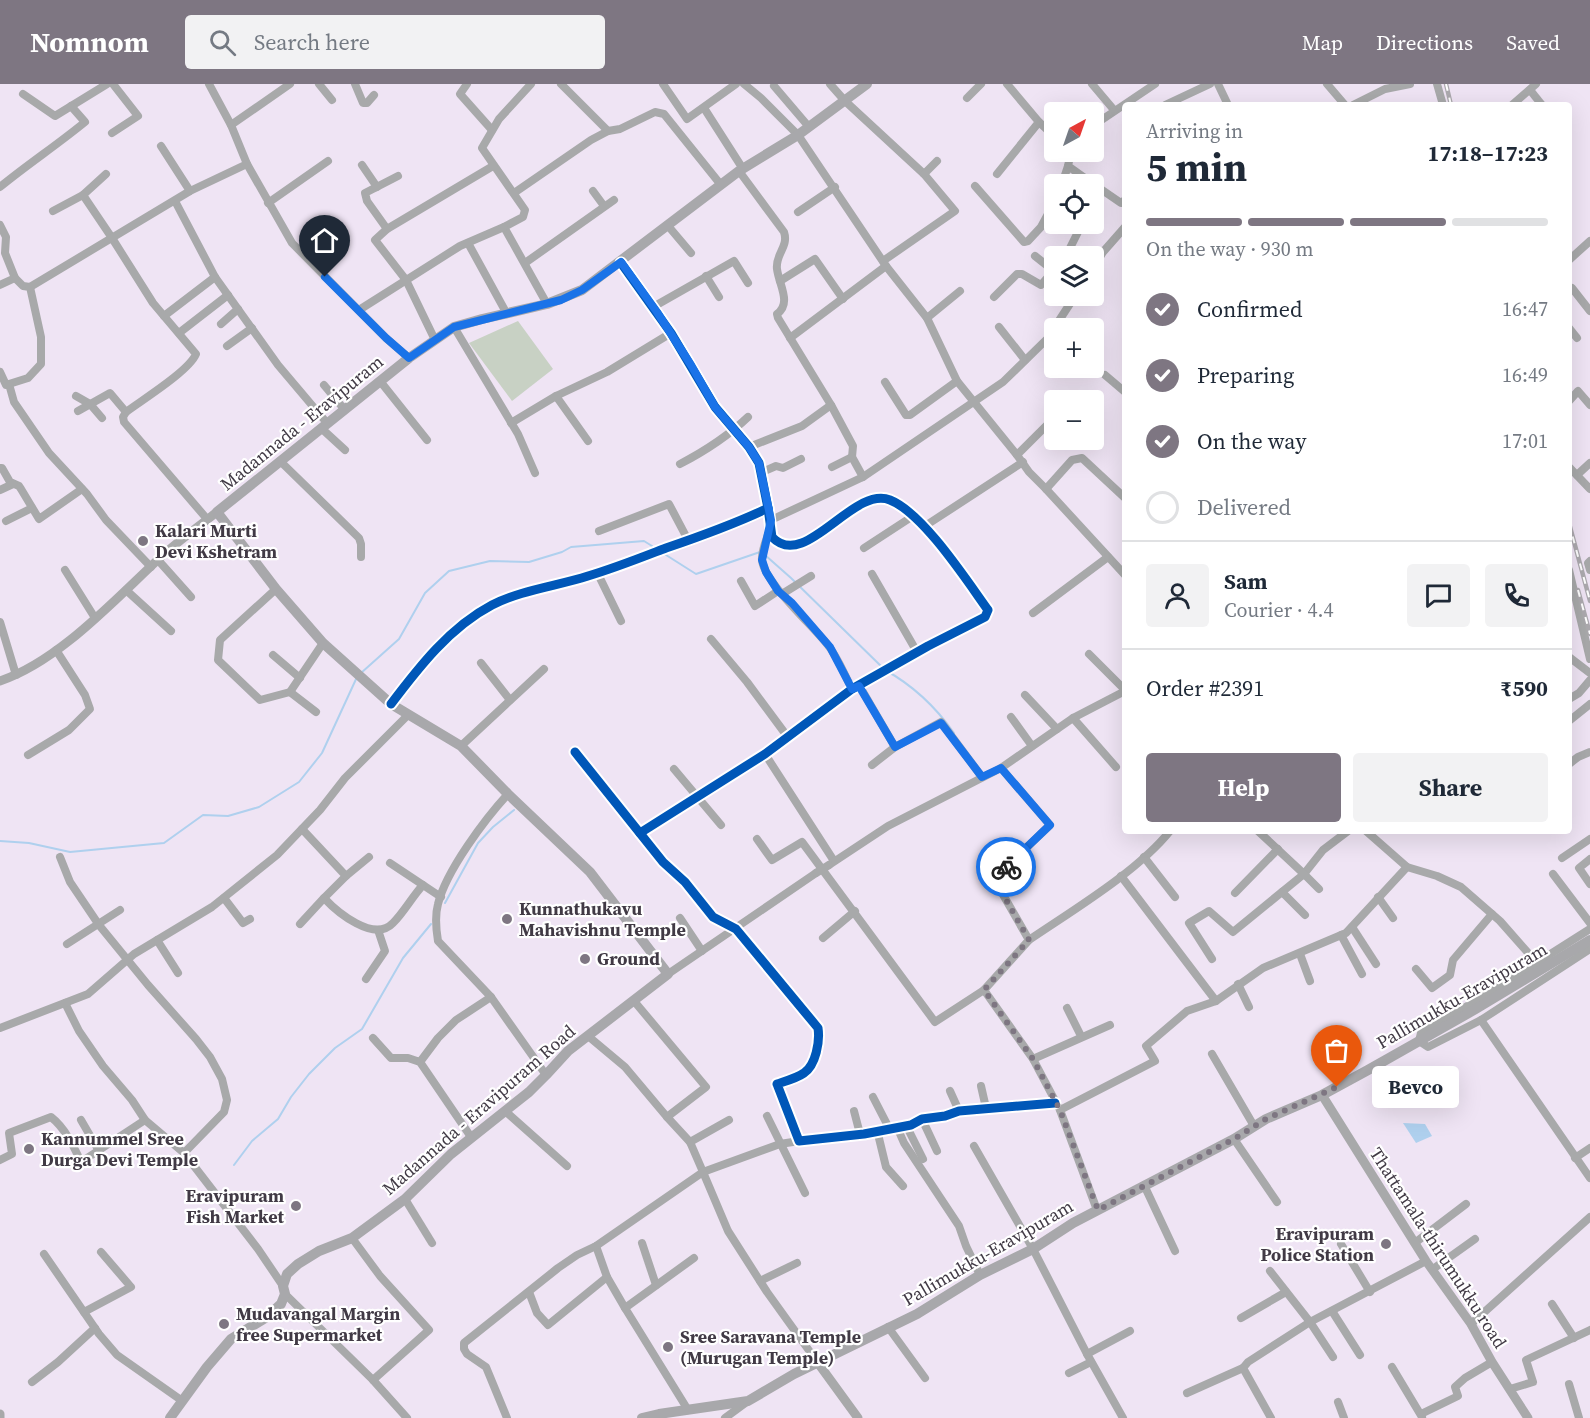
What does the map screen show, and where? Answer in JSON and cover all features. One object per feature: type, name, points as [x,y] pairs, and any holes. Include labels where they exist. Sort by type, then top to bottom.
[{"type":"main road","name":"Madannada - Eravipuram","points":[[668,974],[590,872],[461,746],[391,704],[323,643],[276,589],[217,512],[409,358],[454,327],[547,304],[582,290],[669,227],[741,170],[798,135],[867,84]]},
{"type":"main road","name":"Pallimukku-Eravipuram","points":[[642,1418],[748,1401],[794,1374],[917,1314],[980,1275],[1033,1249],[1098,1210],[1234,1139],[1254,1126],[1322,1095],[1419,1041],[1539,966],[1590,940]]},
{"type":"main road","name":"Madannada - Eravipuram Road","points":[[170,1418],[181,1400],[231,1339],[267,1317],[281,1304],[287,1274],[298,1264],[319,1251],[352,1238],[405,1199],[471,1137],[546,1076],[568,1051],[668,974]]},
{"type":"street","points":[[23,94],[55,116],[107,84]]},
{"type":"street","points":[[112,134],[138,116],[113,84]]},
{"type":"street","points":[[209,84],[231,124],[247,164],[292,243],[409,358]]},
{"type":"street","points":[[231,124],[290,84]]},
{"type":"street","points":[[319,84],[332,100]]},
{"type":"street","points":[[355,84],[363,103],[367,103],[374,95]]},
{"type":"street","points":[[467,84],[460,94],[492,130]]},
{"type":"street","points":[[359,310],[445,255],[504,227],[525,214],[525,210],[514,193],[482,148],[499,119],[531,84]]},
{"type":"street","points":[[561,84],[608,131]]},
{"type":"street","points":[[663,84],[687,119],[736,84]]},
{"type":"street","points":[[744,84],[798,135],[884,263],[927,318],[957,381],[1029,472],[1122,572]]},
{"type":"street","points":[[790,338],[884,263],[955,211],[924,174],[845,101],[831,84]]},
{"type":"street","points":[[967,98],[981,84]]},
{"type":"street","points":[[1007,84],[1044,127]]},
{"type":"street","points":[[1092,84],[1114,110]]},
{"type":"street","points":[[1127,102],[1155,84]]},
{"type":"street","points":[[1171,102],[1210,84]]},
{"type":"street","points":[[1218,84],[1227,102]]},
{"type":"street","points":[[1327,84],[1342,102]]},
{"type":"street","points":[[1359,102],[1385,89],[1410,84]]},
{"type":"street","points":[[1437,84],[1442,102]]},
{"type":"street","points":[[774,86],[809,127]]},
{"type":"street","points":[[1515,102],[1534,86],[1541,102]]},
{"type":"street","points":[[1104,118],[1122,105]]},
{"type":"street","points":[[0,187],[36,157],[57,145],[85,122],[71,106]]},
{"type":"street","points":[[704,108],[741,170],[784,232],[786,239],[783,249],[778,254],[776,267],[785,302],[784,309],[777,314],[777,318],[831,405],[853,446],[852,458],[863,477]]},
{"type":"street","points":[[514,193],[560,160],[608,131],[620,129],[655,112],[663,114],[721,185]]},
{"type":"street","points":[[997,174],[1039,122]]},
{"type":"street","points":[[161,146],[190,191]]},
{"type":"street","points":[[268,203],[328,161]]},
{"type":"street","points":[[924,174],[938,161]]},
{"type":"street","points":[[1065,174],[1069,162]]},
{"type":"street","points":[[0,225],[6,237],[5,253],[15,278],[23,286],[30,286],[190,191],[247,164]]},
{"type":"street","points":[[362,165],[376,187]]},
{"type":"street","points":[[435,340],[406,280],[375,240],[387,230],[493,166]]},
{"type":"street","points":[[1068,166],[1078,174]]},
{"type":"street","points":[[53,211],[83,195],[106,174]]},
{"type":"street","points":[[387,230],[367,201],[365,194],[398,176]]},
{"type":"street","points":[[975,186],[1024,242],[1028,241],[1044,221]]},
{"type":"street","points":[[798,212],[835,187]]},
{"type":"street","points":[[593,191],[604,206]]},
{"type":"street","points":[[1104,192],[1122,202]]},
{"type":"street","points":[[83,195],[153,303],[195,352],[195,358],[182,370],[126,412],[123,417],[128,429],[207,519]]},
{"type":"street","points":[[525,263],[614,200]]},
{"type":"street","points":[[174,201],[215,278],[324,426],[345,450]]},
{"type":"street","points":[[504,227],[547,304]]},
{"type":"street","points":[[669,227],[691,253]]},
{"type":"street","points":[[1104,251],[1122,230]]},
{"type":"street","points":[[1572,257],[1590,241]]},
{"type":"street","points":[[468,243],[507,314]]},
{"type":"street","points":[[1035,256],[1044,263]]},
{"type":"street","points":[[780,281],[815,259],[843,298]]},
{"type":"street","points":[[654,307],[734,261],[748,283]]},
{"type":"street","points":[[621,262],[671,333],[715,407],[749,447],[762,472],[770,525],[776,540],[791,545],[817,536],[859,504],[875,497],[891,500],[925,526],[988,610],[985,618],[917,652],[855,687],[765,754],[640,833]]},
{"type":"street","points":[[994,297],[1017,274],[1022,274],[1041,285],[1044,282]]},
{"type":"street","points":[[706,276],[719,297]]},
{"type":"street","points":[[0,285],[15,278]]},
{"type":"street","points":[[165,316],[215,278]]},
{"type":"street","points":[[5,385],[28,378],[41,364],[42,337],[30,286]]},
{"type":"street","points":[[927,318],[960,291]]},
{"type":"street","points":[[1572,292],[1590,311]]},
{"type":"street","points":[[180,333],[228,295]]},
{"type":"street","points":[[895,747],[830,647],[780,593],[766,572],[762,560],[770,525],[863,477],[1003,382],[1047,339],[1068,306]]},
{"type":"street","points":[[221,324],[238,309]]},
{"type":"street","points":[[454,327],[511,423],[535,473]]},
{"type":"street","points":[[999,327],[1025,360]]},
{"type":"street","points":[[227,346],[252,328]]},
{"type":"street","points":[[1572,332],[1577,338]]},
{"type":"street","points":[[511,423],[556,396],[607,372],[671,333]]},
{"type":"street","points":[[0,372],[14,402],[43,444],[106,520],[191,597]]},
{"type":"street","points":[[1105,375],[1122,389]]},
{"type":"street","points":[[380,381],[428,440]]},
{"type":"street","points":[[885,382],[906,415],[910,415],[957,381]]},
{"type":"street","points":[[324,385],[344,409]]},
{"type":"street","points":[[1572,398],[1578,391],[1590,405]]},
{"type":"street","points":[[78,411],[110,393],[126,412]]},
{"type":"street","points":[[76,396],[90,404],[102,418]]},
{"type":"street","points":[[556,396],[588,441]]},
{"type":"street","points":[[749,447],[801,426],[831,405]]},
{"type":"street","points":[[680,464],[735,430],[748,417]]},
{"type":"street","points":[[1017,455],[1044,428]]},
{"type":"street","points":[[832,467],[852,458]]},
{"type":"street","points":[[1046,489],[1072,460],[1082,458],[1122,495]]},
{"type":"street","points":[[762,472],[776,466],[783,468],[801,459]]},
{"type":"street","points":[[280,461],[359,538],[361,557]]},
{"type":"street","points":[[925,526],[1023,462]]},
{"type":"street","points":[[1577,475],[1590,463]]},
{"type":"street","points":[[0,468],[13,484],[21,489],[39,519],[82,489]]},
{"type":"street","points":[[1572,470],[1590,489]]},
{"type":"street","points":[[0,490],[13,484]]},
{"type":"street","points":[[599,531],[669,504],[688,540]]},
{"type":"street","points":[[6,521],[32,508]]},
{"type":"street","points":[[391,704],[419,667],[439,647],[462,625],[491,606],[508,598],[598,574],[741,521],[768,508]]},
{"type":"street","points":[[0,681],[42,661],[95,618],[154,563],[217,512]]},
{"type":"street","points":[[864,548],[914,516]]},
{"type":"street","points":[[1033,613],[1108,557]]},
{"type":"street","points":[[1590,561],[1588,563],[1590,570]]},
{"type":"street","points":[[65,570],[95,618]]},
{"type":"street","points":[[598,574],[621,621]]},
{"type":"street","points":[[872,574],[917,652]]},
{"type":"street","points":[[741,581],[755,606],[811,576]]},
{"type":"street","points":[[1572,583],[1590,659]]},
{"type":"street","points":[[276,589],[220,640],[218,660],[260,700],[290,692],[323,643]]},
{"type":"street","points":[[126,590],[171,631]]},
{"type":"street","points":[[1572,605],[1576,600]]},
{"type":"street","points":[[0,622],[16,675]]},
{"type":"street","points":[[711,639],[747,682],[787,736]]},
{"type":"street","points":[[28,755],[69,730],[90,709],[85,695],[56,650]]},
{"type":"street","points":[[1089,654],[1122,687]]},
{"type":"street","points":[[273,655],[300,678]]},
{"type":"street","points":[[1572,659],[1590,673]]},
{"type":"street","points":[[481,663],[510,700]]},
{"type":"street","points":[[461,746],[544,669]]},
{"type":"street","points":[[1572,697],[1590,680]]},
{"type":"street","points":[[290,692],[316,712]]},
{"type":"street","points":[[668,974],[888,826],[1001,768],[1073,718],[1122,692]]},
{"type":"street","points":[[1025,694],[1057,729]]},
{"type":"street","points":[[1572,719],[1590,704]]},
{"type":"street","points":[[0,1028],[88,994],[128,959],[224,898],[277,855],[302,830],[345,778],[408,715]]},
{"type":"street","points":[[1011,717],[1032,746]]},
{"type":"street","points":[[1073,718],[1116,767]]},
{"type":"street","points":[[872,765],[895,747],[941,723],[982,777]]},
{"type":"street","points":[[575,752],[663,862],[685,882],[713,916],[736,929],[818,1028],[819,1038],[813,1060],[806,1072],[777,1084],[799,1141]]},
{"type":"street","points":[[1572,762],[1590,752]]},
{"type":"street","points":[[765,754],[832,863]]},
{"type":"street","points":[[1001,768],[1050,825],[994,879],[1029,940]]},
{"type":"street","points":[[674,769],[721,825]]},
{"type":"street","points":[[508,794],[459,860],[441,897],[437,912],[438,941],[491,997],[546,1076]]},
{"type":"street","points":[[302,830],[346,876]]},
{"type":"street","points":[[757,839],[772,860],[802,842],[935,1022],[984,990],[1029,940],[1121,876],[1167,834]]},
{"type":"street","points":[[1265,834],[1319,889]]},
{"type":"street","points":[[1212,960],[1189,923],[1209,911],[1233,933],[1304,874],[1323,850],[1344,834]]},
{"type":"street","points":[[1368,834],[1407,867],[1437,876],[1461,887],[1516,938],[1539,966],[1590,929]]},
{"type":"street","points":[[1562,858],[1590,838]]},
{"type":"street","points":[[1235,893],[1278,849]]},
{"type":"street","points":[[60,856],[70,882],[99,925],[210,1057],[224,1086],[227,1100],[224,1112],[184,1153]]},
{"type":"street","points":[[300,924],[324,897],[369,857]]},
{"type":"street","points":[[1144,857],[1175,897]]},
{"type":"street","points":[[1589,881],[1579,868],[1590,859]]},
{"type":"street","points":[[390,863],[441,897]]},
{"type":"street","points":[[507,1418],[486,1367],[467,1354],[464,1343],[577,1255],[596,1246],[703,1172],[780,1144],[860,1134],[959,1111],[1057,1106],[1155,1061],[1146,1046],[1187,1011],[1216,1001],[1263,968],[1300,954],[1353,927],[1407,867]]},
{"type":"street","points":[[1553,874],[1590,923]]},
{"type":"street","points":[[1121,876],[1216,1001]]},
{"type":"street","points":[[324,897],[350,920],[378,930],[392,925],[423,885]]},
{"type":"street","points":[[1282,892],[1305,915]]},
{"type":"street","points":[[1378,897],[1393,918]]},
{"type":"street","points":[[224,898],[243,923],[250,919]]},
{"type":"street","points":[[67,944],[120,910]]},
{"type":"street","points":[[823,938],[855,911]]},
{"type":"street","points":[[1416,969],[1432,988],[1450,975],[1453,960],[1491,914]]},
{"type":"street","points":[[680,918],[702,951]]},
{"type":"street","points":[[1353,927],[1376,964]]},
{"type":"street","points":[[366,979],[385,951],[378,930]]},
{"type":"street","points":[[1341,935],[1362,974]]},
{"type":"street","points":[[157,940],[178,973]]},
{"type":"street","points":[[1419,1041],[1428,1047],[1481,1020],[1590,950]]},
{"type":"street","points":[[1300,954],[1310,981]]},
{"type":"street","points":[[1238,984],[1249,1007]]},
{"type":"street","points":[[984,990],[1033,1059],[1057,1106],[1098,1210]]},
{"type":"street","points":[[420,1062],[438,1038],[456,1020],[491,997]]},
{"type":"street","points":[[634,1000],[706,1087],[667,1117]]},
{"type":"street","points":[[65,1003],[79,1031],[103,1066],[132,1100],[145,1120],[184,1153],[258,1249],[284,1290],[373,1380],[407,1418]]},
{"type":"street","points":[[1067,1008],[1081,1036]]},
{"type":"street","points":[[1481,1020],[1590,1178]]},
{"type":"street","points":[[1033,1059],[1110,1025]]},
{"type":"street","points":[[588,1035],[625,1067],[690,1142],[728,1231],[760,1281],[858,1418]]},
{"type":"street","points":[[374,1038],[392,1058],[408,1058],[420,1062],[471,1137]]},
{"type":"street","points":[[1212,1054],[1254,1126]]},
{"type":"street","points":[[981,1086],[986,1108]]},
{"type":"street","points":[[950,1091],[959,1111]]},
{"type":"street","name":"Thattamala-thirumukku road","points":[[1322,1095],[1426,1261],[1471,1324],[1528,1418]]},
{"type":"street","points":[[873,1097],[923,1158]]},
{"type":"street","points":[[505,1111],[567,1166]]},
{"type":"street","points":[[854,1111],[860,1134]]},
{"type":"street","points":[[766,1116],[805,1193]]},
{"type":"street","points":[[0,1160],[12,1154],[9,1133],[51,1117],[74,1146],[81,1162],[145,1120]]},
{"type":"street","points":[[922,1119],[937,1151]]},
{"type":"street","points":[[81,1120],[99,1152]]},
{"type":"street","points":[[690,1142],[729,1120]]},
{"type":"street","points":[[897,1127],[904,1143],[959,1226],[980,1275]]},
{"type":"street","points":[[877,1130],[886,1167],[903,1186]]},
{"type":"street","points":[[1234,1139],[1277,1202]]},
{"type":"street","points":[[974,1146],[1033,1249],[1091,1362],[1123,1418]]},
{"type":"street","points":[[1575,1158],[1590,1148]]},
{"type":"street","points":[[1144,1185],[1175,1251]]},
{"type":"street","points":[[405,1199],[432,1243]]},
{"type":"street","points":[[1416,1242],[1466,1204]]},
{"type":"street","points":[[1471,1324],[1590,1218]]},
{"type":"street","points":[[352,1238],[380,1275],[429,1330],[373,1380]]},
{"type":"street","points":[[1433,1269],[1475,1239]]},
{"type":"street","points":[[642,1243],[656,1285]]},
{"type":"street","points":[[1341,1244],[1370,1292]]},
{"type":"street","points":[[596,1246],[607,1277],[688,1410]]},
{"type":"street","points":[[84,1312],[131,1287],[100,1252]]},
{"type":"street","points":[[44,1254],[95,1328],[117,1355],[181,1400]]},
{"type":"street","points":[[625,1308],[694,1258]]},
{"type":"street","points":[[1187,1393],[1243,1368],[1248,1362],[1310,1322],[1426,1261]]},
{"type":"street","points":[[760,1281],[797,1263]]},
{"type":"street","points":[[1270,1271],[1310,1322],[1333,1357]]},
{"type":"street","points":[[529,1292],[537,1313],[548,1326],[607,1277]]},
{"type":"street","points":[[1241,1318],[1286,1292]]},
{"type":"street","points":[[1552,1304],[1574,1338]]},
{"type":"street","points":[[1332,1311],[1360,1355]]},
{"type":"street","points":[[888,1327],[925,1378]]},
{"type":"street","points":[[32,1382],[95,1328]]},
{"type":"street","points":[[1510,1389],[1533,1382],[1526,1360],[1590,1330]]},
{"type":"street","points":[[1087,1354],[1130,1332]]},
{"type":"street","points":[[1069,1373],[1091,1362]]},
{"type":"street","points":[[1392,1367],[1422,1416],[1458,1396],[1455,1387],[1465,1378],[1492,1362]]},
{"type":"street","points":[[1243,1368],[1270,1418]]},
{"type":"street","points":[[1569,1384],[1579,1418]]},
{"type":"street","points":[[725,1418],[748,1401]]},
{"type":"street","points":[[1338,1402],[1344,1418]]},
{"type":"street","points":[[0,1413],[0,1418]]},
{"type":"shaded area","points":[[518,321],[553,369],[512,401],[469,343]]},
{"type":"water","points":[[1403,1123],[1425,1124],[1432,1136],[1416,1143]]},
{"type":"waterway","points":[[361,673],[399,639],[425,593],[449,571],[490,561],[529,562],[571,547],[644,541],[652,546]]},
{"type":"waterway","points":[[666,555],[696,574],[760,552]]},
{"type":"waterway","points":[[765,555],[885,670],[923,697],[954,733]]},
{"type":"waterway","points":[[0,841],[29,843],[70,852],[164,843],[203,815],[228,816],[259,807],[299,782],[322,753],[357,677]]},
{"type":"waterway","points":[[445,903],[478,843],[514,810]]},
{"type":"waterway","points":[[234,1165],[252,1141],[278,1119],[309,1074],[335,1048],[362,1029],[403,958],[431,924]]},
{"type":"railway","points":[[1446,84],[1450,102]]},
{"type":"railway","points":[[1572,534],[1590,601]]},
{"type":"railway","points":[[1578,590],[1590,634]]},
{"type":"cycle path","points":[[391,704],[424,662],[449,636],[492,605],[618,566],[768,508],[759,463],[749,447],[715,407],[671,333],[621,263]]},
{"type":"cycle path","points":[[640,833],[765,754],[852,689],[985,617],[988,610],[930,533],[903,507],[890,500],[876,499],[861,504],[814,537],[799,544],[785,545],[772,537],[768,508]]},
{"type":"cycle path","points":[[575,752],[663,862],[685,882],[713,917],[736,929],[818,1028],[816,1052],[812,1064],[804,1073],[777,1084],[799,1141],[864,1134],[911,1125],[922,1119],[945,1116],[959,1111],[1055,1103]]},
{"type":"way so far","points":[[1006,867],[994,879],[1029,940],[984,990],[1033,1059],[1060,1110],[1098,1210],[1234,1139],[1266,1119],[1337,1087]]},
{"type":"place","name":"Kalari Murti Devi Kshetram","points":[[143,541]]},
{"type":"place","name":"Kunnathukavu Mahavishnu Temple","points":[[507,919]]},
{"type":"place","name":"Ground","points":[[585,959]]},
{"type":"place","name":"Bevco","points":[[1337,1087]]},
{"type":"place","name":"Kannummel Sree Durga Devi Temple","points":[[29,1149]]},
{"type":"place","name":"Eravipuram Fish Market","points":[[296,1206]]},
{"type":"place","name":"Eravipuram Police Station","points":[[1386,1244]]},
{"type":"place","name":"Mudavangal Margin free Supermarket","points":[[224,1324]]},
{"type":"place","name":"Sree Saravana Temple (Murugan Temple)","points":[[668,1347]]},
{"type":"route","points":[[325,277],[409,358],[454,327],[561,300],[582,290],[621,262],[657,312],[715,407],[749,447],[759,463],[771,520],[762,560],[766,572],[778,591],[792,603],[830,647],[852,689],[859,686],[895,747],[941,723],[982,777],[1001,768],[1050,825],[1006,867]]}]
